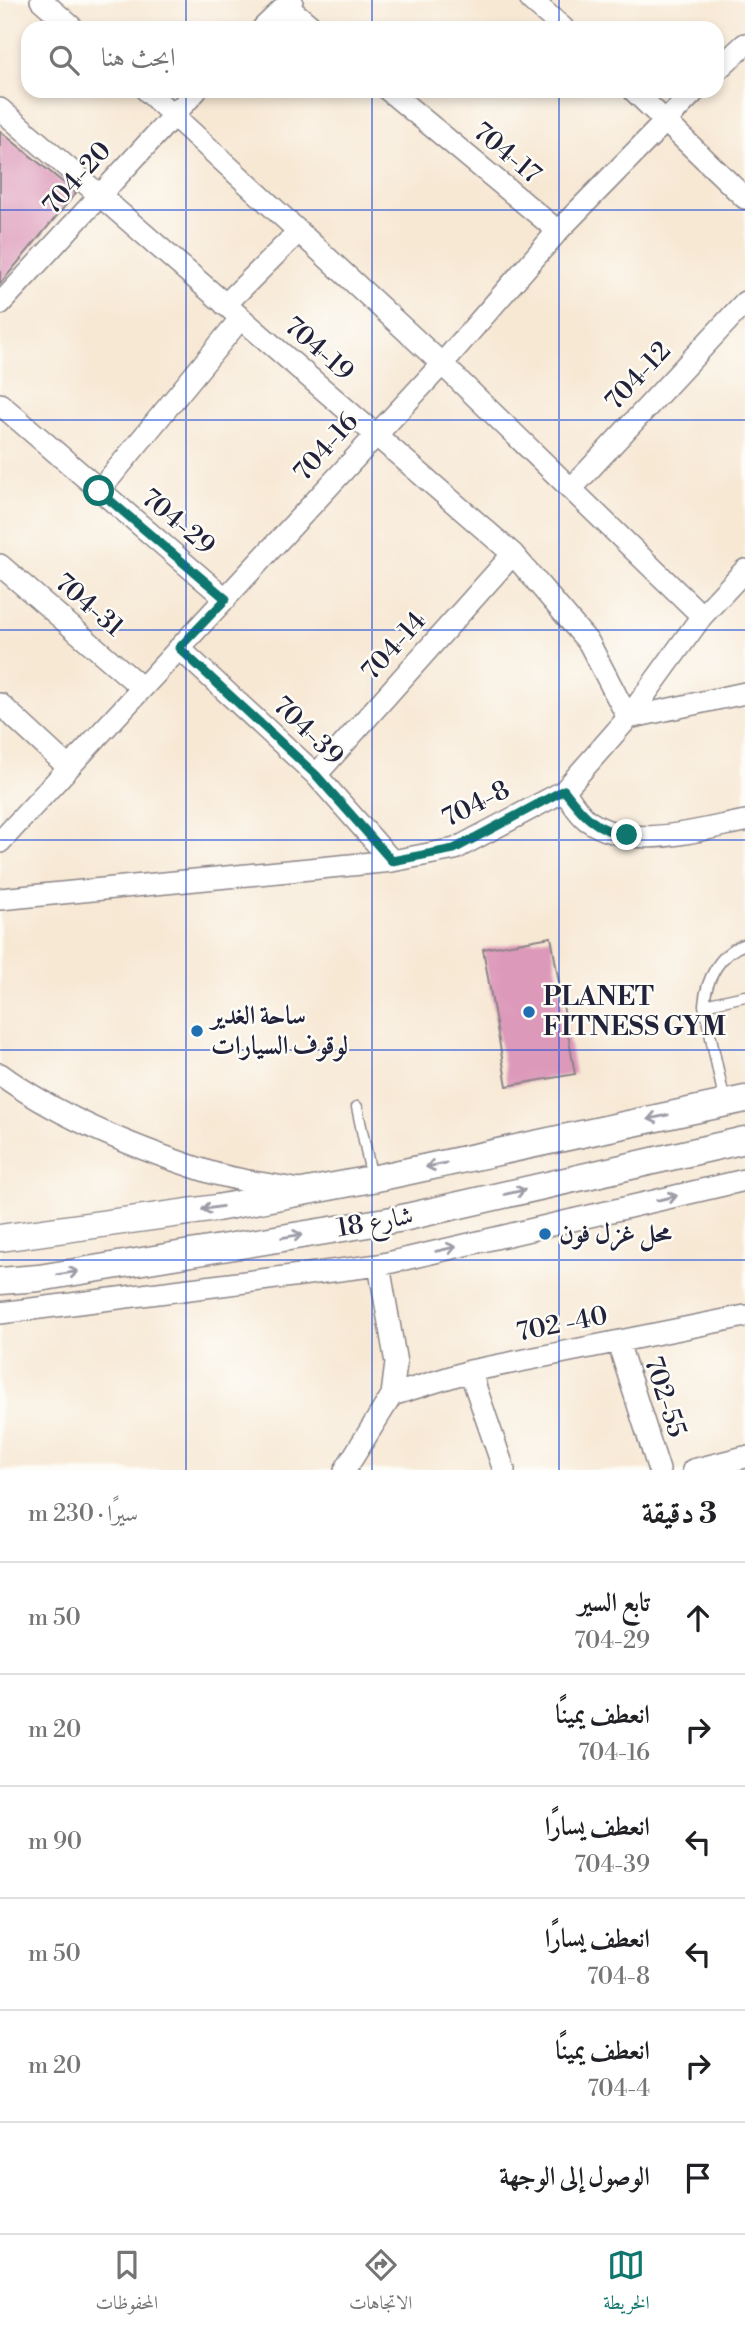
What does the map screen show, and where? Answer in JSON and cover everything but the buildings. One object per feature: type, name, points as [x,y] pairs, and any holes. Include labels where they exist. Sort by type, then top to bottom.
[{"type":"street","points":[[41,0],[65,21]]},
{"type":"street","points":[[531,0],[554,21]]},
{"type":"street","points":[[270,21],[289,3],[306,21]]},
{"type":"street","points":[[724,64],[745,44]]},
{"type":"street","points":[[155,98],[442,364],[702,616]]},
{"type":"street","name":"704-20","points":[[0,304],[189,98]]},
{"type":"street","name":"704-17","points":[[397,98],[558,231]]},
{"type":"street","points":[[642,98],[745,198]]},
{"type":"street","name":"704-16","points":[[0,842],[442,364],[558,231],[688,98]]},
{"type":"street","name":"704-19","points":[[0,109],[513,554],[589,643],[628,718]]},
{"type":"street","points":[[99,491],[233,312],[299,231]]},
{"type":"street","name":"704-12","points":[[571,489],[745,302]]},
{"type":"street","name":"704-29","points":[[0,404],[226,599]]},
{"type":"street","name":"704-14","points":[[316,775],[513,554]]},
{"type":"street","name":"704-31","points":[[0,565],[142,688]]},
{"type":"street","name":"704-8","points":[[0,898],[392,861],[454,849],[564,790],[628,718],[702,616],[745,570]]},
{"type":"street","name":"704-39","points":[[179,648],[316,775],[392,861]]},
{"type":"street","points":[[628,718],[745,693]]},
{"type":"street","points":[[0,704],[68,767]]},
{"type":"street","points":[[564,790],[585,818],[609,833],[657,837],[745,821]]},
{"type":"street","points":[[0,1074],[20,1089],[128,1141],[211,1173],[304,1191]]},
{"type":"street","name":"شارع 18","points":[[5,1233],[217,1208],[372,1179],[735,1101]]},
{"type":"street","name":"شارع 18","points":[[0,1281],[39,1278],[398,1219],[745,1140]]},
{"type":"street","points":[[0,1313],[379,1265],[745,1180]]},
{"type":"street","points":[[345,1470],[392,1395],[396,1363],[379,1265]]},
{"type":"street","name":"702 -40","points":[[392,1395],[470,1371],[745,1316]]},
{"type":"street","name":"702-55","points":[[618,1342],[659,1470]]},
{"type":"street","points":[[470,1371],[504,1470]]},
{"type":"street","points":[[693,1470],[745,1457]]},
{"type":"lane","points":[[735,1101],[704,1005],[708,982],[717,967],[725,956],[745,944]]},
{"type":"lane","points":[[704,1005],[745,996]]},
{"type":"lane","points":[[358,1107],[372,1179]]},
{"type":"place","name":"PLANET FITNESS GYM","points":[[529,1012]]},
{"type":"place","name":"ساحة الغدير لوقوف السيارات","points":[[197,1031]]},
{"type":"place","name":"محل غزل فون","points":[[545,1234]]},
{"type":"route","points":[[99,491],[226,599],[179,648],[316,775],[392,861],[454,849],[564,790],[585,818],[609,833],[627,835]]}]
